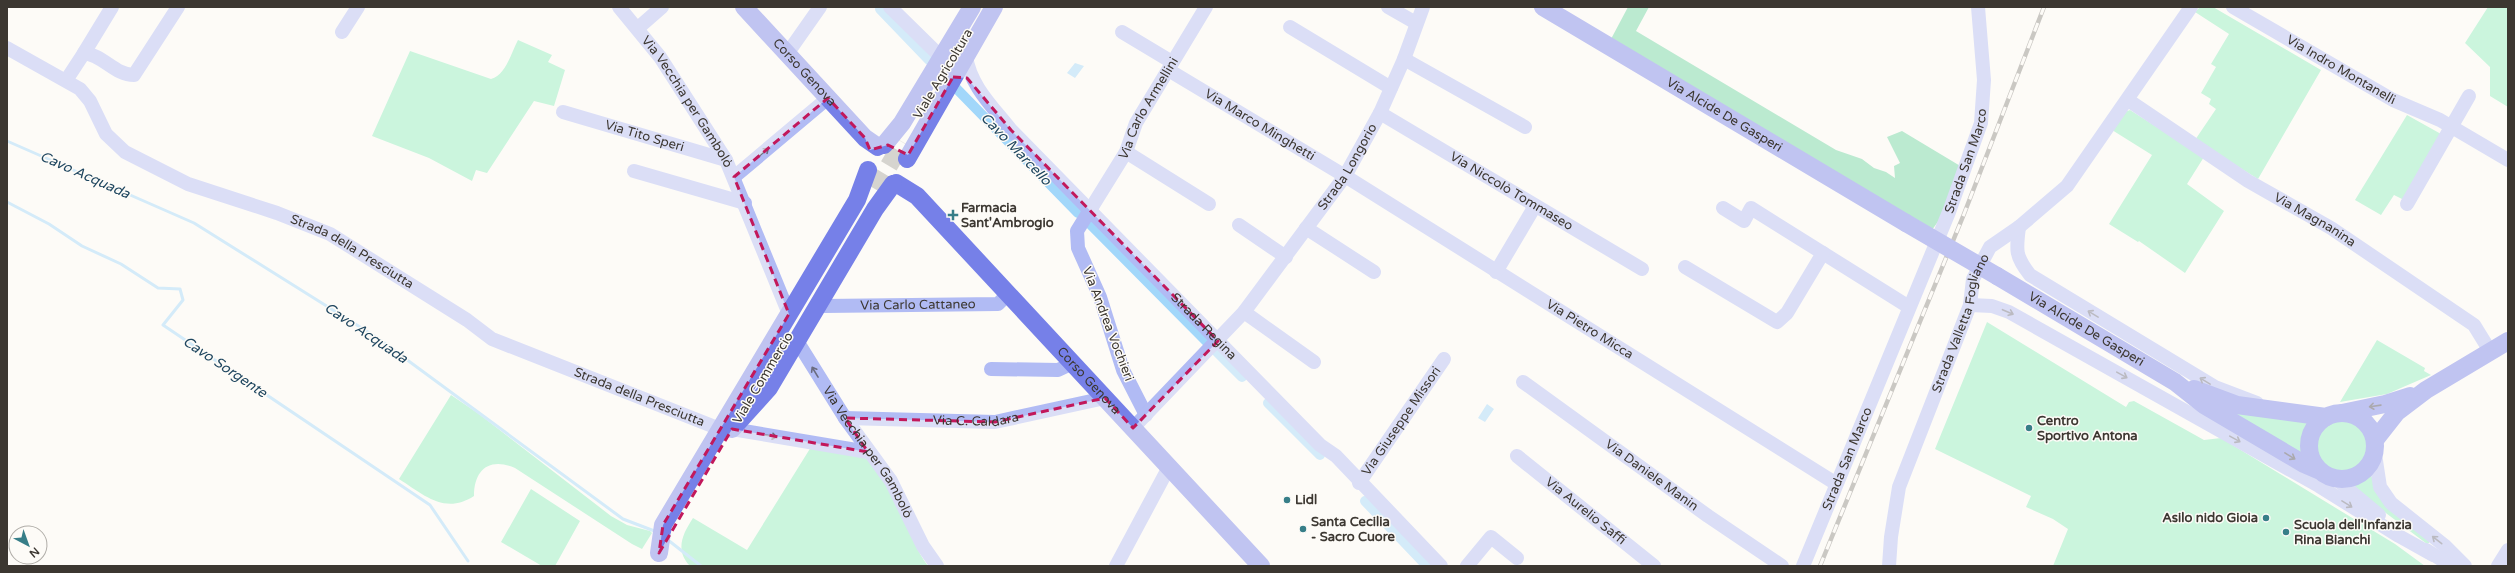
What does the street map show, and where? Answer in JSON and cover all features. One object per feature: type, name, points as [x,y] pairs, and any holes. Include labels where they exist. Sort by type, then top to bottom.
[{"type":"main road","name":"Corso Genova","points":[[744,7],[828,98],[873,151],[875,181],[881,184],[900,175]]},
{"type":"main road","points":[[726,429],[769,388],[875,209],[900,175],[953,77],[994,7]]},
{"type":"main road","name":"Via Alcide De Gasperi","points":[[1543,7],[2175,382],[2204,405],[2327,479]]},
{"type":"main road","points":[[726,429],[789,314],[857,200],[873,151],[902,123],[972,8]]},
{"type":"main road","name":"Viale Agricoltura","points":[[903,142],[972,8]]},
{"type":"main road","name":"Corso Genova","points":[[873,151],[898,148],[900,175],[917,196],[1261,566]]},
{"type":"main road","name":"Viale Commercio","points":[[662,544],[726,429],[875,189]]},
{"type":"main road","points":[[2426,390],[2385,404],[2334,415],[2314,427],[2309,442],[2310,457],[2327,479],[2349,479],[2360,474],[2370,466],[2375,447],[2397,412],[2426,390],[2508,341]]},
{"type":"main road","name":"Via Alcide De Gasperi","points":[[2175,382],[2237,405],[2279,412],[2357,416],[2369,426],[2375,447]]},
{"type":"street","points":[[67,79],[112,7]]},
{"type":"street","points":[[84,53],[92,54],[126,75],[134,75],[178,7]]},
{"type":"street","points":[[342,32],[358,7]]},
{"type":"street","name":"Via Vecchia per Gambolò","points":[[619,7],[638,28],[695,108],[726,160],[777,281],[789,314]]},
{"type":"street","points":[[638,28],[662,7]]},
{"type":"street","points":[[787,54],[820,7]]},
{"type":"street","points":[[890,7],[942,57]]},
{"type":"street","name":"Via Carlo Armellini","points":[[1089,210],[1126,152],[1136,123],[1174,68],[1206,7]]},
{"type":"street","points":[[1388,7],[1416,23]]},
{"type":"street","name":"Strada Longorio","points":[[1133,428],[1218,341],[1244,312],[1345,176],[1380,113],[1404,59],[1423,7]]},
{"type":"street","name":"Strada San Marco","points":[[1803,566],[1835,483],[1950,212],[1981,123],[1984,80],[1978,7]]},
{"type":"street","name":"Strada Valletta Fogliano","points":[[1889,566],[1890,537],[1899,487],[1970,305],[1973,279],[1990,247],[2019,227],[2067,186],[2191,7]]},
{"type":"street","name":"Via Indro Montanelli","points":[[2233,7],[2393,100],[2423,112],[2508,160]]},
{"type":"street","points":[[1290,27],[1391,88]]},
{"type":"street","name":"Via Marco Minghetti","points":[[1122,32],[1174,68],[1345,176]]},
{"type":"street","name":"Strada della Presciutta","points":[[7,48],[67,79],[80,89],[90,100],[106,134],[132,156],[188,184],[278,213],[330,234],[467,320],[492,339],[726,429],[868,452]]},
{"type":"street","name":"Strada Regina","points":[[966,56],[968,71],[972,82],[1011,130],[1320,445],[1336,456],[1359,483],[1441,566]]},
{"type":"street","points":[[1404,59],[1525,127]]},
{"type":"street","points":[[953,77],[963,76],[972,82]]},
{"type":"street","points":[[2407,204],[2469,96]]},
{"type":"street","points":[[734,177],[828,98]]},
{"type":"street","name":"Via Magnanina","points":[[2128,100],[2248,181],[2331,228],[2474,325],[2490,351]]},
{"type":"street","name":"Via Tito Speri","points":[[563,112],[726,160]]},
{"type":"street","name":"Via Niccolò Tommaseo","points":[[1380,113],[1642,269]]},
{"type":"street","points":[[1126,152],[1209,204]]},
{"type":"street","points":[[634,171],[745,204]]},
{"type":"street","name":"Via Pietro Micca","points":[[1345,176],[1835,483]]},
{"type":"street","points":[[1496,272],[1535,206]]},
{"type":"street","points":[[1723,208],[1744,221],[1751,208],[1909,307]]},
{"type":"street","name":"Via Andrea Vochieri","points":[[1089,210],[1078,228],[1078,248],[1100,297],[1123,370],[1146,415]]},
{"type":"street","points":[[1239,225],[1286,256]]},
{"type":"street","points":[[2019,227],[2016,251],[2020,262],[2030,275],[2215,387],[2279,412]]},
{"type":"street","points":[[1306,228],[1374,272]]},
{"type":"street","points":[[1685,267],[1776,322],[1786,313],[1823,253]]},
{"type":"street","points":[[777,281],[790,291],[804,289]]},
{"type":"street","name":"Via Carlo Cattaneo","points":[[824,306],[998,304],[1008,294]]},
{"type":"street","points":[[1970,305],[1992,306],[2009,312],[2327,479],[2348,491],[2433,555]]},
{"type":"street","points":[[1244,312],[1314,362]]},
{"type":"street","name":"Via Vecchia per Gambolò","points":[[797,340],[845,418],[868,452],[891,481],[923,546],[936,566]]},
{"type":"street","name":"Via Giuseppe Missori","points":[[1359,483],[1444,359]]},
{"type":"street","points":[[991,369],[1058,370],[1073,363]]},
{"type":"street","name":"Via Daniele Manin","points":[[1523,382],[1708,516],[1782,566]]},
{"type":"street","name":"Via C. Caldara","points":[[845,418],[995,422],[1105,398]]},
{"type":"street","points":[[2375,447],[2380,487],[2391,504],[2445,546],[2465,566]]},
{"type":"street","name":"Via Aurelio Saffi","points":[[1518,456],[1654,566]]},
{"type":"street","points":[[1116,566],[1169,467]]},
{"type":"street","points":[[2327,479],[2399,536],[2452,566]]},
{"type":"street","points":[[1467,566],[1491,537],[1517,558]]},
{"type":"street","points":[[2498,566],[2508,550]]},
{"type":"highlighted area","points":[[953,77],[967,78],[1011,130],[1218,341],[1133,428],[1105,398],[995,422],[845,418],[868,452],[732,429],[659,553],[663,525],[789,314],[734,177],[828,98],[865,138],[870,150],[888,145],[908,155]]},
{"type":"green space","points":[[1628,7],[1649,7],[1636,31],[1836,150],[1862,159],[1874,168],[1886,172],[1895,178],[1894,166],[1900,163],[1887,137],[1902,131],[1962,167],[1942,216],[1932,230],[1611,39]]},
{"type":"green space","points":[[2200,7],[2213,7],[2321,70],[2258,179],[2195,140],[2216,109],[2209,104],[2211,99],[2201,93],[2216,67],[2211,64],[2229,34],[2195,12]]},
{"type":"green space","points":[[2488,7],[2508,7],[2508,107],[2490,96],[2490,67],[2465,43]]},
{"type":"green space","points":[[518,40],[552,55],[548,62],[565,70],[554,106],[534,101],[487,173],[476,170],[472,181],[429,158],[372,136],[410,51],[491,79],[501,73],[508,63]]},
{"type":"green space","points":[[2130,110],[2204,157],[2187,184],[2224,211],[2185,273],[2139,241],[2138,242],[2109,224],[2152,155],[2112,130],[2125,112]]},
{"type":"green space","points":[[2407,115],[2441,134],[2404,200],[2394,195],[2381,215],[2355,200]]},
{"type":"green space","points":[[1987,322],[2126,407],[2129,402],[2134,401],[2204,440],[2221,438],[2395,544],[2425,566],[2053,566],[2068,529],[2053,519],[2026,507],[2031,496],[1935,449]]},
{"type":"green space","points":[[2377,340],[2425,368],[2424,371],[2431,375],[2387,394],[2340,402]]},
{"type":"green space","points":[[451,395],[479,414],[611,516],[627,525],[650,531],[652,533],[642,549],[515,468],[506,465],[491,465],[485,468],[480,472],[477,479],[474,496],[454,504],[435,501],[399,479]]},
{"type":"green space","points":[[2216,403],[2314,420],[2306,438],[2305,458]]},
{"type":"green space","points":[[2337,420],[2347,420],[2361,427],[2368,441],[2368,451],[2361,465],[2347,472],[2337,472],[2327,468],[2320,461],[2316,451],[2316,441],[2320,431],[2327,424]]},
{"type":"green space","points":[[811,447],[851,453],[863,457],[875,465],[884,476],[892,490],[920,554],[928,566],[690,566],[685,560],[681,548],[683,536],[693,518],[747,550]]},
{"type":"green space","points":[[2371,475],[2387,505],[2410,526],[2429,540],[2429,543],[2427,544],[2350,486]]},
{"type":"green space","points":[[531,489],[580,521],[555,566],[542,566],[501,542]]},
{"type":"water","points":[[1075,63],[1084,66],[1075,78],[1067,73]]},
{"type":"water","points":[[1487,404],[1494,409],[1485,422],[1478,418]]},
{"type":"waterway","name":"Cavo Marcello","points":[[880,9],[929,60]]},
{"type":"waterway","name":"Cavo Marcello","points":[[953,85],[1078,213]]},
{"type":"waterway","name":"Cavo Acquada","points":[[7,141],[194,223],[376,337],[623,519],[657,532]]},
{"type":"waterway","name":"Cavo Sorgente","points":[[7,202],[49,224],[82,246],[121,264],[158,288],[180,289],[183,300],[163,325],[430,505],[468,561]]},
{"type":"waterway","name":"Cavo Marcello","points":[[1087,221],[1207,342]]},
{"type":"waterway","name":"Cavo Marcello","points":[[1217,352],[1242,377]]},
{"type":"waterway","points":[[1268,403],[1320,455]]},
{"type":"waterway","name":"Cavo Marcello","points":[[1365,501],[1427,566]]},
{"type":"waterway","name":"Cavo Acquada","points":[[668,540],[701,566]]},
{"type":"tunnel","points":[[875,189],[903,142]]},
{"type":"railway","points":[[1820,566],[1964,214],[2044,7]]},
{"type":"place","name":"Farmacia Sant'Ambrogio","points":[[953,215]]},
{"type":"place","name":"Centro Sportivo Antona","points":[[2029,428]]},
{"type":"place","name":"Lidl","points":[[1287,500]]},
{"type":"place","name":"Asilo nido Gioia","points":[[2266,518]]},
{"type":"place","name":"Santa Cecilia - Sacro Cuore","points":[[1303,529]]},
{"type":"place","name":"Scuola dell'Infanzia Rina Bianchi","points":[[2286,532]]}]
